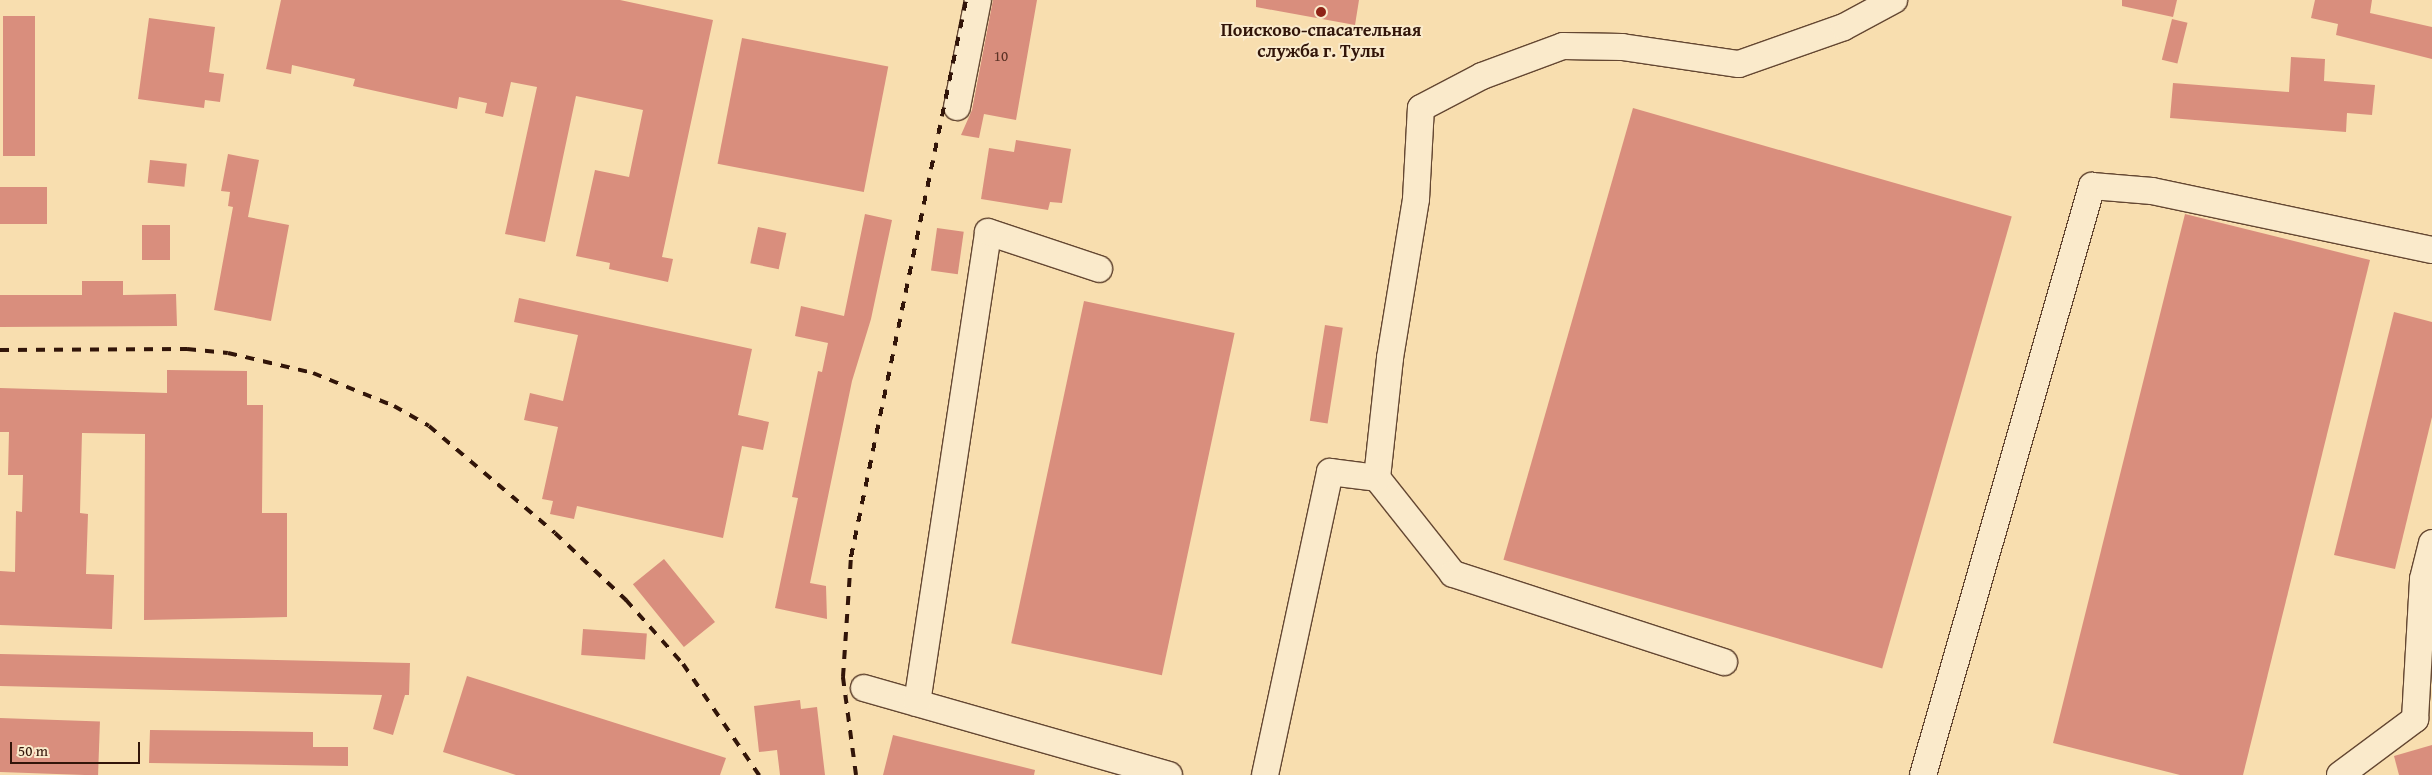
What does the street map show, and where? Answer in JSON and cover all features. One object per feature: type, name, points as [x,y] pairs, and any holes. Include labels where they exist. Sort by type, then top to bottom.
[{"type":"lane","points":[[957,107],[978,0]]},
{"type":"lane","points":[[1724,662],[1453,574],[1378,478],[1390,358],[1416,199],[1421,108],[1482,76],[1563,46],[1622,47],[1739,64],[1844,28],[1894,0]]},
{"type":"lane","points":[[1923,775],[2092,186],[2152,191],[2432,250]]},
{"type":"lane","points":[[917,703],[988,232],[1099,269]]},
{"type":"lane","points":[[1265,775],[1330,472],[1378,478]]},
{"type":"lane","points":[[2340,775],[2415,719],[2423,579],[2432,543]]},
{"type":"lane","points":[[864,688],[1169,775]]},
{"type":"building","points":[[281,0],[620,0],[713,20],[662,257],[673,259],[668,282],[609,269],[610,263],[576,256],[595,170],[629,177],[643,110],[576,96],[545,242],[505,234],[537,87],[511,82],[503,117],[485,113],[487,103],[459,97],[457,109],[353,86],[355,79],[292,65],[291,74],[266,69]]},
{"type":"building","points":[[993,0],[1037,0],[1016,120],[984,114],[979,138],[961,135],[972,110]]},
{"type":"building","name":"Поисково-спасательная служба г. Тулы","points":[[1256,0],[1359,0],[1355,25],[1256,7]]},
{"type":"building","points":[[2122,0],[2177,0],[2173,17],[2122,6]]},
{"type":"building","points":[[2315,0],[2372,0],[2370,13],[2432,27],[2432,59],[2336,35],[2338,24],[2311,18]]},
{"type":"building","points":[[3,16],[35,16],[35,156],[3,156]]},
{"type":"building","points":[[149,18],[215,27],[209,72],[224,74],[220,102],[205,100],[204,108],[138,99]]},
{"type":"building","points":[[2172,19],[2188,23],[2177,64],[2162,60]]},
{"type":"building","points":[[742,38],[888,66],[864,192],[718,164]]},
{"type":"building","points":[[2291,57],[2325,59],[2324,81],[2375,85],[2372,115],[2347,113],[2346,132],[2170,118],[2173,83],[2289,92]]},
{"type":"building","points":[[1633,108],[2012,217],[1882,668],[1503,560]]},
{"type":"building","points":[[1016,140],[1071,149],[1062,203],[1050,202],[1048,210],[981,199],[989,148],[1014,152]]},
{"type":"building","points":[[228,154],[259,160],[248,217],[289,225],[271,321],[214,310],[233,207],[228,206],[230,192],[221,191]]},
{"type":"building","points":[[150,160],[187,164],[184,187],[148,183]]},
{"type":"building","points":[[0,187],[47,187],[47,224],[0,224]]},
{"type":"building","points":[[865,214],[892,220],[871,319],[852,381],[810,583],[826,586],[827,619],[775,608],[798,498],[792,497],[818,371],[822,372],[828,343],[795,336],[801,306],[844,316]]},
{"type":"building","points":[[2185,214],[2370,260],[2243,775],[2180,775],[2053,743]]},
{"type":"building","points":[[142,225],[170,225],[170,260],[142,260]]},
{"type":"building","points":[[758,227],[786,233],[779,269],[750,263]]},
{"type":"building","points":[[937,228],[964,232],[958,274],[931,271]]},
{"type":"building","points":[[82,281],[123,281],[123,295],[176,294],[177,326],[0,327],[0,295],[82,295]]},
{"type":"building","points":[[519,298],[752,349],[738,415],[769,422],[763,450],[742,446],[723,538],[577,506],[574,519],[550,514],[553,501],[542,499],[558,427],[524,420],[530,393],[563,401],[578,335],[514,322]]},
{"type":"building","points":[[1084,301],[1235,333],[1162,675],[1011,643]]},
{"type":"building","points":[[2394,312],[2432,322],[2432,417],[2395,569],[2334,555]]},
{"type":"building","points":[[1325,325],[1343,328],[1328,424],[1310,421]]},
{"type":"building","points":[[167,370],[247,371],[247,405],[263,405],[262,513],[287,513],[287,617],[144,620],[145,434],[82,433],[80,513],[88,514],[86,574],[114,575],[112,629],[0,625],[0,571],[15,572],[16,511],[22,512],[23,475],[8,475],[9,432],[0,432],[0,388],[167,393]]},
{"type":"building","points":[[664,559],[715,622],[684,647],[633,584]]},
{"type":"building","points":[[583,629],[647,633],[645,659],[581,655]]},
{"type":"building","points":[[0,654],[410,663],[409,695],[405,695],[393,735],[373,729],[382,695],[0,686]]},
{"type":"building","points":[[467,676],[726,758],[720,775],[516,775],[443,752]]},
{"type":"building","points":[[800,700],[801,709],[817,707],[825,775],[780,775],[777,750],[759,752],[754,706]]},
{"type":"building","points":[[0,718],[100,721],[98,775],[0,772]]},
{"type":"building","points":[[150,730],[313,732],[313,747],[348,747],[348,766],[149,763]]},
{"type":"building","points":[[893,735],[1035,770],[1034,775],[883,775]]},
{"type":"building","points":[[2432,745],[2432,775],[2399,775],[2394,756]]},
{"type":"railway","points":[[856,775],[843,677],[851,557],[966,0]]},
{"type":"railway","points":[[0,350],[187,349],[228,353],[313,373],[394,406],[429,426],[555,533],[626,600],[683,664],[759,775]]},
{"type":"place","name":"Поисково-спасательная служба г. Тулы","points":[[1321,12]]}]
